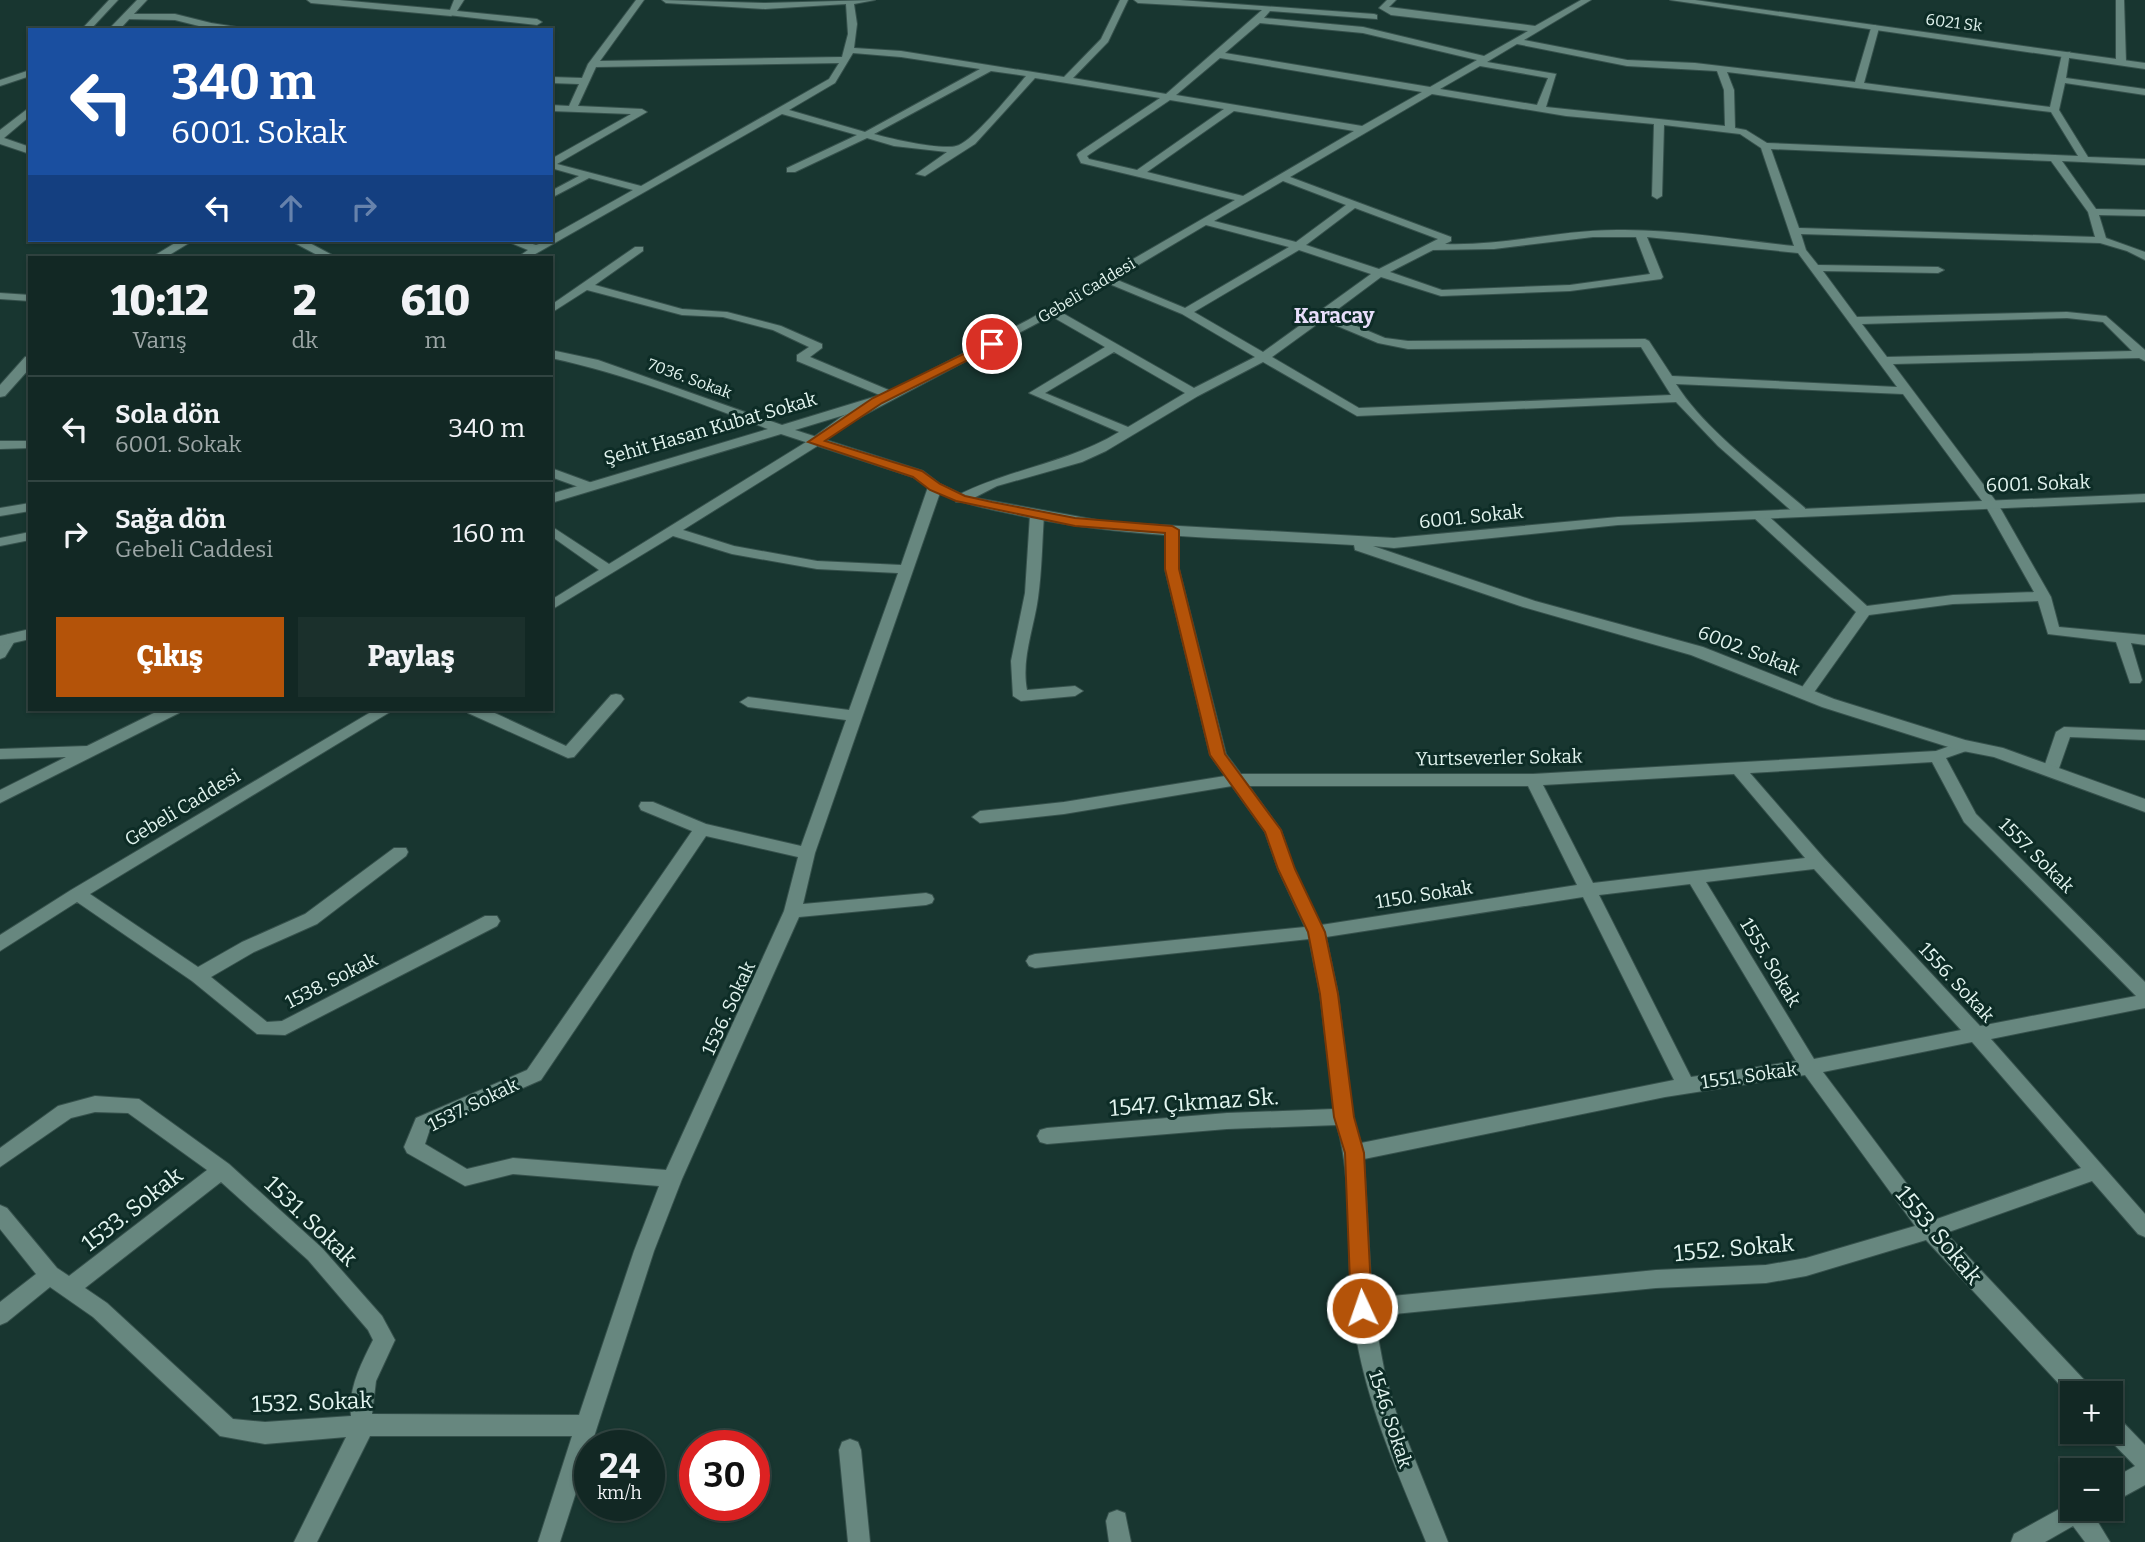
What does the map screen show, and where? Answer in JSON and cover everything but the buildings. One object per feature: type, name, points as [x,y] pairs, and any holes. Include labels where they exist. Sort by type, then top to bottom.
[{"type":"street","points":[[87,28],[114,0]]},
{"type":"street","points":[[115,28],[142,0]]},
{"type":"street","points":[[311,0],[537,22]]},
{"type":"street","points":[[451,13],[459,0]]},
{"type":"street","points":[[572,108],[593,64],[640,0]]},
{"type":"street","points":[[666,0],[765,6],[872,0]]},
{"type":"street","points":[[1066,80],[1105,40],[1124,0]]},
{"type":"street","points":[[1138,0],[1374,17]]},
{"type":"street","points":[[1392,0],[1383,8],[1391,12],[1536,29]]},
{"type":"street","name":"Gebeli Caddesi","points":[[553,605],[815,442],[845,419],[953,365],[1587,0]]},
{"type":"street","name":"6021 Sk","points":[[1675,0],[2145,66]]},
{"type":"street","points":[[2120,0],[2120,62]]},
{"type":"street","points":[[553,240],[832,81],[844,67],[855,26],[850,3]]},
{"type":"street","points":[[1244,199],[1085,161],[1082,155],[1168,97],[1258,20],[1268,8]]},
{"type":"street","points":[[127,17],[175,17],[231,28]]},
{"type":"street","points":[[1258,20],[1363,30],[1482,61],[1553,76],[1540,109]]},
{"type":"street","points":[[1860,85],[1875,28]]},
{"type":"street","points":[[1515,41],[1618,62],[1721,69],[2054,110]]},
{"type":"street","points":[[848,50],[901,54],[1033,74],[1361,129]]},
{"type":"street","points":[[2067,54],[2054,110],[2084,158]]},
{"type":"street","points":[[1217,55],[1540,109],[1659,120],[1743,132],[1765,146],[2145,162]]},
{"type":"street","points":[[593,64],[844,61]]},
{"type":"street","points":[[791,170],[864,136],[989,68]]},
{"type":"street","points":[[1721,69],[1728,90],[1730,130]]},
{"type":"street","points":[[0,83],[28,74]]},
{"type":"street","points":[[921,174],[972,142],[1033,74]]},
{"type":"street","points":[[553,80],[585,81]]},
{"type":"street","points":[[2062,80],[2145,92]]},
{"type":"street","points":[[553,108],[642,112],[553,163]]},
{"type":"street","points":[[1139,173],[1232,108]]},
{"type":"street","points":[[780,110],[894,144],[957,150]]},
{"type":"street","points":[[28,112],[0,138],[28,150]]},
{"type":"street","points":[[1657,196],[1659,120]]},
{"type":"street","points":[[17,121],[28,122]]},
{"type":"street","points":[[1765,146],[1801,250],[1991,503],[2043,597],[2053,631],[2145,640]]},
{"type":"street","points":[[2054,158],[2093,212],[2101,240]]},
{"type":"street","points":[[553,165],[641,189]]},
{"type":"street","points":[[553,194],[590,174]]},
{"type":"street","points":[[961,499],[992,483],[1077,459],[1102,448],[1126,431],[1266,356],[1378,274],[1447,239],[1282,177]]},
{"type":"street","points":[[1186,312],[1298,246],[1354,204]]},
{"type":"street","points":[[2093,212],[2145,213]]},
{"type":"street","points":[[1205,222],[1298,246],[1441,293],[1570,288],[1657,277],[1641,236]]},
{"type":"street","points":[[1794,231],[2101,240],[2131,249],[2145,257]]},
{"type":"street","points":[[1434,247],[1469,250],[1595,234],[1801,250]]},
{"type":"street","points":[[160,256],[184,242]]},
{"type":"street","points":[[299,242],[328,256]]},
{"type":"street","points":[[515,242],[537,249]]},
{"type":"street","points":[[525,256],[549,242]]},
{"type":"street","points":[[553,309],[639,249]]},
{"type":"street","points":[[2131,249],[2145,249]]},
{"type":"street","points":[[1813,268],[1938,270]]},
{"type":"street","points":[[1104,278],[1186,312],[1266,356],[1357,412],[1679,398]]},
{"type":"street","points":[[586,286],[682,312],[723,314],[777,328],[818,346],[801,358],[886,397]]},
{"type":"street","points":[[0,296],[28,298]]},
{"type":"street","points":[[1049,310],[1194,393]]},
{"type":"street","points":[[1854,321],[2067,315],[2106,319],[2144,356]]},
{"type":"street","points":[[1324,316],[1382,341],[1408,345],[1645,343],[1679,398],[1721,443],[1800,511]]},
{"type":"street","points":[[1112,348],[1035,393],[1126,431]]},
{"type":"street","name":"7036. Sokak","points":[[553,354],[593,363],[679,391],[815,442]]},
{"type":"street","points":[[1884,361],[2144,356]]},
{"type":"street","points":[[0,393],[28,362]]},
{"type":"street","points":[[1670,380],[1907,391]]},
{"type":"street","name":"Şehit Hasan Kubat Sokak","points":[[553,498],[886,397]]},
{"type":"street","name":"6001. Sokak","points":[[815,442],[918,474],[935,487],[961,499],[1037,515],[1108,526],[1394,543],[1618,521],[2145,498]]},
{"type":"street","points":[[0,445],[28,445]]},
{"type":"street","points":[[553,473],[587,486]]},
{"type":"street","name":"1536. Sokak","points":[[549,1542],[644,1251],[672,1179],[793,911],[807,853],[935,487]]},
{"type":"street","points":[[0,512],[28,507]]},
{"type":"street","points":[[1759,514],[1864,611]]},
{"type":"street","points":[[1037,515],[1031,603],[1017,661],[1018,685],[1021,696],[1076,691]]},
{"type":"street","name":"1546. Sokak","points":[[1172,530],[1172,569],[1218,755],[1273,830],[1286,869],[1317,932],[1329,994],[1344,1117],[1354,1153],[1362,1308],[1374,1374],[1385,1412],[1437,1542]]},
{"type":"street","points":[[553,531],[609,570]]},
{"type":"street","points":[[672,531],[732,550],[817,565],[905,569]]},
{"type":"street","points":[[0,542],[28,536]]},
{"type":"street","name":"6002. Sokak","points":[[1337,539],[1497,594],[1697,651],[1805,694],[1964,746],[1997,752],[2145,806]]},
{"type":"street","points":[[1805,694],[1864,611],[1951,598],[1997,595],[2043,597]]},
{"type":"street","points":[[0,654],[4,640],[28,634]]},
{"type":"street","points":[[2122,638],[2135,680]]},
{"type":"street","points":[[476,711],[568,753],[616,699]]},
{"type":"street","points":[[748,702],[854,716]]},
{"type":"street","points":[[0,797],[170,711]]},
{"type":"street","name":"Gebeli Caddesi","points":[[0,944],[77,894],[384,711]]},
{"type":"street","points":[[2051,770],[2064,732],[2145,735]]},
{"type":"street","points":[[1937,756],[1964,746]]},
{"type":"street","points":[[0,754],[91,751]]},
{"type":"street","name":"Yurtseverler Sokak","points":[[980,817],[1064,808],[1234,780],[1533,780],[1937,756]]},
{"type":"street","name":"1557. Sokak","points":[[1937,756],[1950,778],[1951,788],[1970,818],[2145,993]]},
{"type":"street","name":"1556. Sokak","points":[[1736,766],[1818,862],[1977,1035],[2145,1228]]},
{"type":"street","points":[[1533,780],[1686,1085]]},
{"type":"street","points":[[647,806],[702,829],[807,853]]},
{"type":"street","name":"1537. Sokak","points":[[672,1179],[513,1166],[465,1178],[414,1147],[424,1124],[534,1075],[702,829]]},
{"type":"street","points":[[198,976],[248,947],[311,919],[400,852]]},
{"type":"street","name":"1150. Sokak","points":[[1035,961],[1317,932],[1588,890],[1696,879],[1818,862]]},
{"type":"street","name":"1555. Sokak","points":[[1696,879],[1809,1066]]},
{"type":"street","name":"1538. Sokak","points":[[77,894],[198,976],[263,1029],[285,1028],[491,921]]},
{"type":"street","points":[[793,911],[926,899]]},
{"type":"street","name":"1551. Sokak","points":[[1354,1153],[1686,1085],[1809,1066],[2145,1001]]},
{"type":"street","name":"1553. Sokak","points":[[1809,1066],[1930,1230],[2071,1381]]},
{"type":"street","name":"1531. Sokak","points":[[0,1159],[65,1112],[113,1103],[132,1105],[222,1170],[315,1254],[375,1323],[384,1340],[366,1380],[360,1413],[364,1425],[305,1542]]},
{"type":"street","name":"1547. Çıkmaz Sk.","points":[[1047,1136],[1227,1121],[1344,1117]]},
{"type":"street","name":"1533. Sokak","points":[[71,1287],[222,1170]]},
{"type":"street","name":"1552. Sokak","points":[[1362,1308],[1656,1279],[1766,1275],[1853,1255],[2095,1171]]},
{"type":"street","name":"1532. Sokak","points":[[0,1214],[50,1275],[71,1287],[100,1310],[228,1429],[265,1433],[364,1425],[587,1426]]},
{"type":"street","points":[[0,1315],[50,1275]]},
{"type":"street","points":[[2123,1438],[2145,1461]]},
{"type":"street","points":[[850,1450],[859,1542]]},
{"type":"street","points":[[2123,1486],[2145,1473]]},
{"type":"street","points":[[2022,1542],[2060,1521]]},
{"type":"street","points":[[2087,1521],[2099,1542]]},
{"type":"district","name":"Karacay","points":[[1334,316]]},
{"type":"route","points":[[992,344],[878,400],[845,419],[815,442],[918,474],[928,479],[935,487],[961,499],[1075,522],[1172,530],[1172,569],[1218,755],[1273,830],[1286,869],[1317,932],[1329,994],[1344,1117],[1354,1153],[1362,1308]]}]
